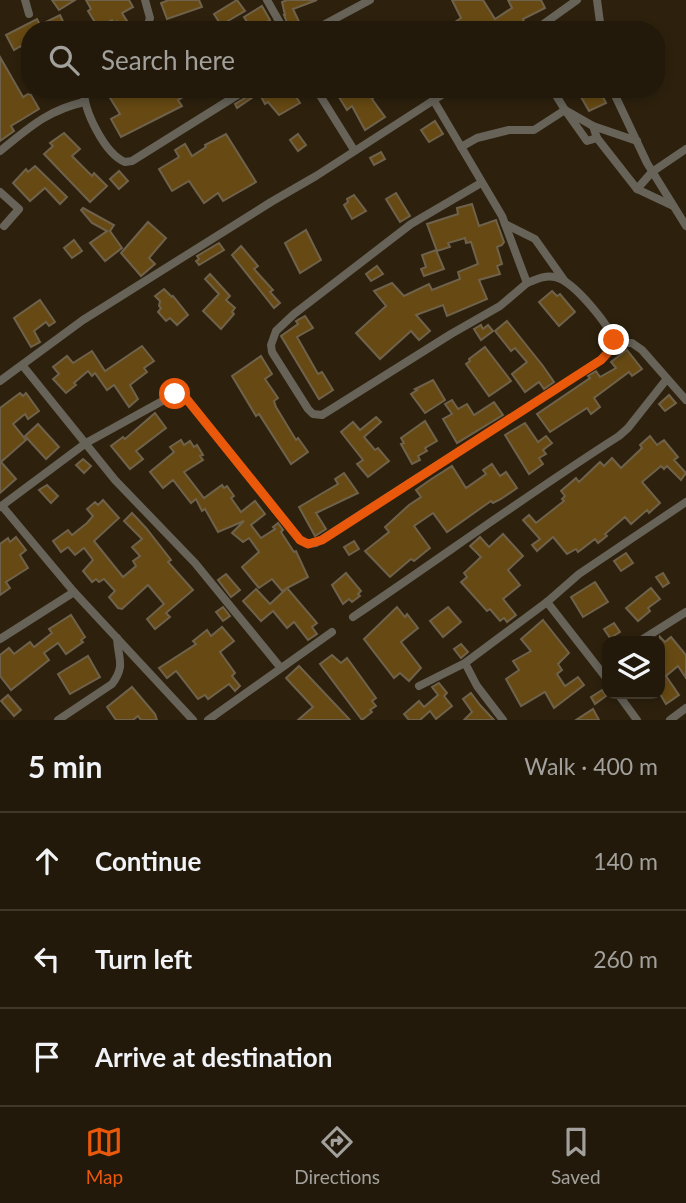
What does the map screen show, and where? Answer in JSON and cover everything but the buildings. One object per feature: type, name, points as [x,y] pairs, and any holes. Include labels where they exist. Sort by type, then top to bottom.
[{"type":"street","points":[[25,0],[29,14]]},
{"type":"street","points":[[145,0],[148,21]]},
{"type":"street","points":[[267,0],[279,21]]},
{"type":"street","points":[[348,0],[350,11]]},
{"type":"street","points":[[331,21],[370,0]]},
{"type":"street","points":[[548,21],[577,0]]},
{"type":"street","points":[[597,0],[600,21]]},
{"type":"street","points":[[84,98],[109,151],[125,162],[132,161],[233,98]]},
{"type":"street","points":[[322,98],[354,150]]},
{"type":"street","points":[[0,381],[83,320],[438,98]]},
{"type":"street","points":[[558,98],[587,141],[597,138]]},
{"type":"street","points":[[616,98],[652,172],[686,226]]},
{"type":"street","points":[[434,101],[496,204],[527,283]]},
{"type":"street","points":[[0,151],[32,125],[60,108],[84,102]]},
{"type":"street","points":[[461,147],[477,138],[509,130],[534,130],[565,110]]},
{"type":"street","points":[[565,110],[593,127],[637,141]]},
{"type":"street","points":[[593,127],[597,138],[637,189],[673,206]]},
{"type":"street","points":[[637,189],[652,172],[686,149]]},
{"type":"street","points":[[481,183],[411,224],[294,314],[276,331],[271,345],[272,352],[307,409],[313,414],[322,415],[500,306],[527,283],[545,276],[564,280]]},
{"type":"street","points":[[0,192],[19,209],[4,226]]},
{"type":"street","points":[[505,224],[535,239],[564,280],[602,321],[615,344]]},
{"type":"street","points":[[193,720],[74,592],[1,506],[86,443],[175,394],[185,397],[300,540],[312,543],[601,360],[615,344],[637,346],[666,374],[666,380],[628,428],[618,436],[517,502],[454,549],[353,617]]},
{"type":"street","points":[[23,366],[115,480],[195,563],[280,667]]},
{"type":"street","points":[[666,380],[686,400]]},
{"type":"street","points":[[419,685],[465,663],[547,602],[579,574],[686,502]]},
{"type":"street","points":[[0,639],[74,592]]},
{"type":"street","points":[[547,602],[602,664]]},
{"type":"street","points":[[648,636],[686,612]]},
{"type":"street","points":[[208,720],[332,632]]},
{"type":"street","points":[[58,720],[112,684],[121,669],[117,638]]},
{"type":"street","points":[[465,663],[477,686],[503,720]]},
{"type":"street","points":[[622,699],[637,720]]},
{"type":"street","points":[[670,720],[686,708]]},
{"type":"route","points":[[175,394],[185,397],[300,540],[308,544],[322,540],[601,360],[615,344],[614,340]]}]
